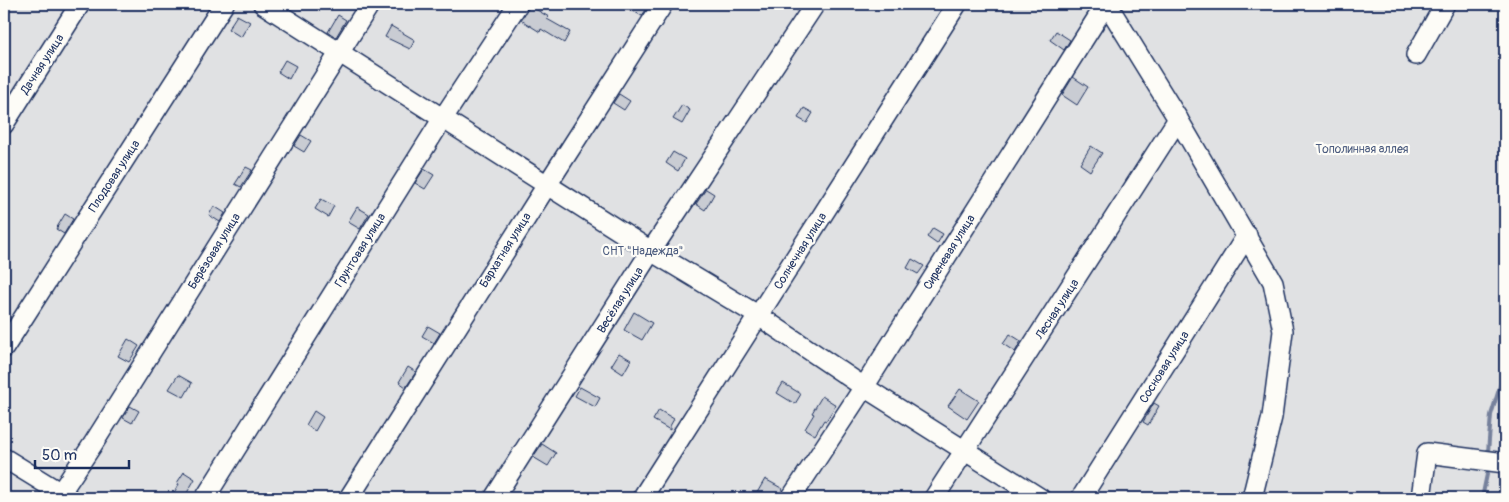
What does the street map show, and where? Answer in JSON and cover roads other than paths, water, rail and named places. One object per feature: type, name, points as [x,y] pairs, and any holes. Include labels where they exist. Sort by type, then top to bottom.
[{"type":"street","name":"Дачная улица","points":[[4,124],[80,4]]},
{"type":"street","name":"Плодовая улица","points":[[4,348],[224,4]]},
{"type":"street","points":[[263,4],[651,251],[760,316],[864,387],[1040,498]]},
{"type":"street","name":"Берёзовая улица","points":[[62,496],[370,4]]},
{"type":"street","name":"Грунтовая улица","points":[[205,498],[518,4]]},
{"type":"street","name":"Бархатная улица","points":[[349,498],[546,185],[663,4]]},
{"type":"street","name":"Весёлая улица","points":[[494,498],[651,251],[815,4]]},
{"type":"street","name":"Солнечная улица","points":[[642,498],[760,316],[957,4]]},
{"type":"street","points":[[1106,4],[1178,119],[1273,282],[1283,331],[1272,417],[1252,498]]},
{"type":"street","name":"Сиреневая улица","points":[[791,498],[864,387],[1106,4]]},
{"type":"street","points":[[1416,55],[1445,4]]},
{"type":"street","name":"Лесная улица","points":[[934,498],[1178,119]]},
{"type":"street","name":"Сосновая улица","points":[[1081,498],[1247,235]]},
{"type":"street","points":[[1421,498],[1427,453],[1505,463]]},
{"type":"street","points":[[4,458],[62,496]]},
{"type":"waterway","points":[[1488,452],[1491,415],[1505,370]]},
{"type":"waterway","points":[[1482,498],[1489,465]]},
{"type":"park label","name":"Тополинная аллея","points":[[1362,149]]},
{"type":"park label","name":"СНТ \"Надежда\"","points":[[643,251]]}]
